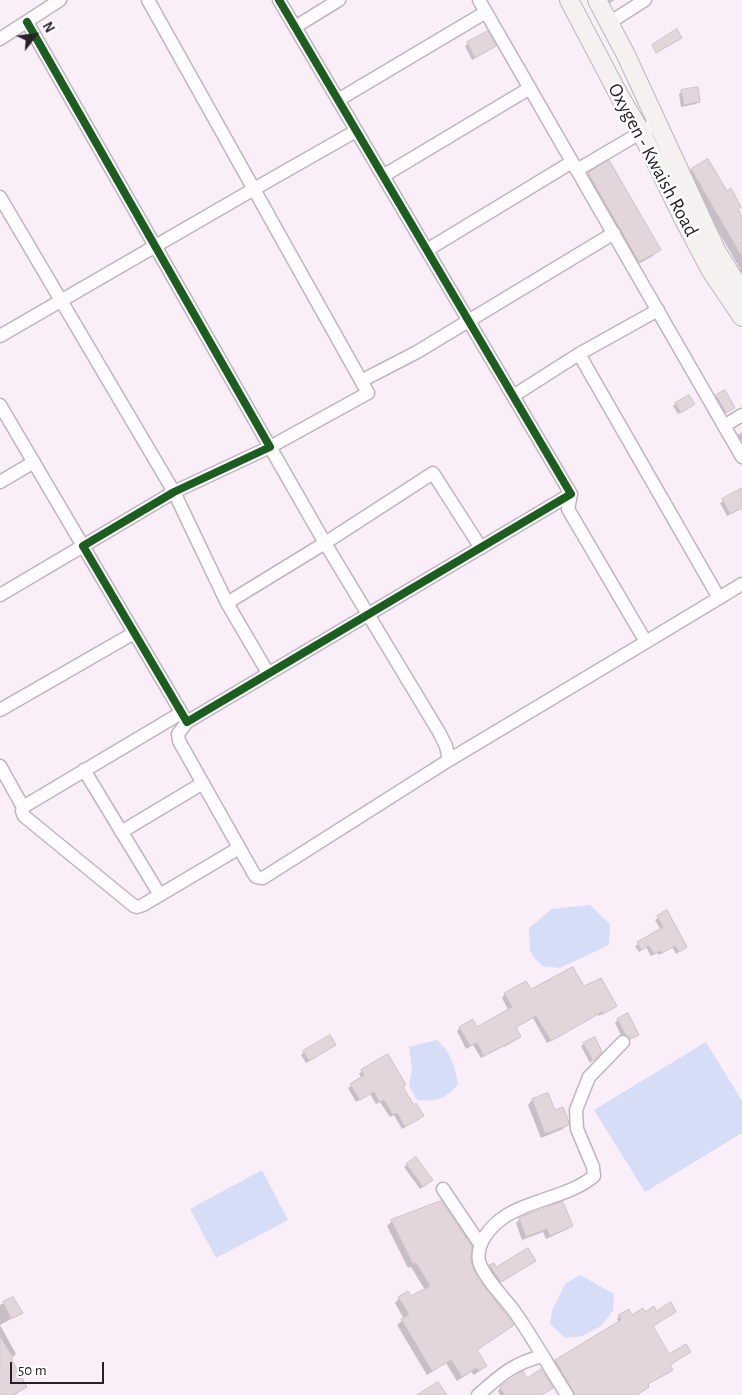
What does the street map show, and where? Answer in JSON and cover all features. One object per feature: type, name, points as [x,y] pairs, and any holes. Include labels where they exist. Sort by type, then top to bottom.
[{"type":"main road","name":"Oxygen - Kwaish Road","points":[[569,0],[620,97],[641,132],[711,271],[742,317]]},
{"type":"main road","name":"Oxygen - Kwaish Road","points":[[597,0],[657,122],[717,252],[742,292]]},
{"type":"street","points":[[0,595],[174,492],[270,447],[368,393],[148,0]]},
{"type":"street","points":[[279,0],[571,494],[568,509],[646,642]]},
{"type":"street","points":[[295,27],[339,0]]},
{"type":"street","points":[[479,0],[742,457]]},
{"type":"street","points":[[609,23],[645,0]]},
{"type":"street","points":[[0,39],[55,1]]},
{"type":"street","points":[[338,100],[486,12]]},
{"type":"street","points":[[26,22],[325,543],[439,732],[446,746],[449,760]]},
{"type":"street","points":[[383,176],[530,88]]},
{"type":"street","points":[[427,250],[657,122]]},
{"type":"street","points":[[0,336],[356,131]]},
{"type":"street","points":[[0,197],[174,492],[227,603],[268,673]]},
{"type":"street","points":[[361,381],[417,352],[614,233]]},
{"type":"street","points":[[513,396],[579,354],[658,310]]},
{"type":"street","points":[[579,354],[719,598]]},
{"type":"street","points":[[0,405],[184,717]]},
{"type":"street","points":[[724,426],[742,415]]},
{"type":"street","points":[[0,482],[34,462]]},
{"type":"street","points":[[227,603],[325,543],[433,473],[481,548]]},
{"type":"street","points":[[23,807],[84,770],[268,673],[571,494]]},
{"type":"street","points":[[184,717],[178,734],[179,741],[254,874],[256,877],[263,878],[449,760],[742,584]]},
{"type":"street","points":[[0,710],[134,633]]},
{"type":"street","points":[[0,766],[23,807],[22,812],[24,816],[134,906],[144,905],[239,848]]},
{"type":"street","points":[[84,770],[160,895]]},
{"type":"street","points":[[121,832],[203,783]]},
{"type":"street","points":[[566,1395],[514,1312],[490,1281],[480,1262],[480,1244],[488,1232],[503,1217],[562,1193],[588,1181],[594,1176],[577,1129],[576,1110],[589,1077],[623,1042]]},
{"type":"street","points":[[443,1189],[480,1244]]},
{"type":"street","points":[[478,1395],[509,1368],[542,1356]]},
{"type":"water","points":[[590,905],[610,924],[609,945],[560,968],[543,966],[533,957],[530,950],[529,928],[552,909]]},
{"type":"water","points":[[437,1040],[452,1060],[458,1084],[445,1096],[436,1100],[417,1100],[409,1086],[412,1070],[409,1047]]},
{"type":"water","points":[[706,1042],[742,1101],[742,1133],[645,1192],[594,1110]]},
{"type":"water","points":[[262,1170],[288,1220],[216,1258],[190,1209]]},
{"type":"water","points":[[580,1275],[614,1294],[613,1311],[601,1326],[582,1336],[565,1338],[550,1324],[552,1311],[565,1284]]},
{"type":"building","points":[[677,29],[682,38],[656,53],[652,45]]},
{"type":"building","points":[[488,31],[496,46],[475,58],[467,42]]},
{"type":"building","points":[[698,87],[700,102],[684,105],[681,90]]},
{"type":"building","points":[[708,159],[727,191],[731,188],[741,207],[738,209],[742,217],[742,257],[691,169]]},
{"type":"building","points":[[609,160],[661,250],[639,262],[588,173]]},
{"type":"building","points":[[725,390],[735,408],[726,413],[716,395]]},
{"type":"building","points":[[689,395],[695,404],[681,413],[675,403]]},
{"type":"building","points":[[742,488],[742,508],[730,514],[722,499]]},
{"type":"building","points":[[667,910],[687,947],[679,952],[675,946],[662,953],[660,951],[654,954],[649,946],[641,950],[637,942],[663,927],[657,916]]},
{"type":"building","points":[[573,967],[584,986],[601,978],[617,1006],[603,1014],[602,1012],[551,1041],[536,1016],[516,1027],[521,1037],[484,1056],[477,1043],[470,1046],[459,1027],[473,1019],[477,1027],[512,1007],[504,993],[526,981],[531,989]]},
{"type":"building","points":[[628,1013],[639,1035],[630,1039],[617,1019]]},
{"type":"building","points":[[330,1035],[336,1045],[309,1061],[303,1051]]},
{"type":"building","points":[[595,1037],[602,1052],[593,1061],[583,1043]]},
{"type":"building","points":[[388,1054],[406,1085],[403,1087],[414,1105],[416,1103],[424,1116],[405,1127],[397,1113],[393,1115],[384,1100],[379,1102],[374,1092],[360,1100],[350,1084],[364,1075],[361,1070]]},
{"type":"building","points":[[548,1093],[555,1110],[563,1107],[569,1125],[545,1134],[532,1099]]},
{"type":"building","points":[[416,1157],[433,1180],[423,1187],[406,1164]]},
{"type":"building","points":[[441,1201],[472,1246],[471,1262],[477,1277],[514,1325],[477,1350],[487,1366],[479,1371],[476,1368],[462,1377],[451,1360],[432,1371],[401,1319],[409,1315],[398,1297],[408,1291],[411,1296],[430,1286],[416,1263],[413,1264],[391,1220]]},
{"type":"building","points":[[563,1202],[573,1226],[550,1236],[547,1229],[526,1237],[519,1218]]},
{"type":"building","points":[[528,1248],[536,1261],[501,1282],[489,1265],[494,1263],[496,1267]]},
{"type":"building","points":[[13,1297],[23,1313],[11,1319],[3,1302]]},
{"type":"building","points":[[671,1302],[676,1312],[653,1326],[669,1354],[686,1344],[691,1352],[670,1365],[673,1370],[648,1384],[649,1387],[637,1395],[575,1395],[555,1360],[621,1320],[618,1315],[629,1309],[632,1315],[643,1308],[645,1312],[654,1306],[656,1311]]},
{"type":"building","points":[[0,1336],[13,1357],[11,1358],[27,1387],[13,1395],[0,1395]]},
{"type":"building","points":[[541,1369],[553,1388],[542,1395],[505,1395],[500,1387],[523,1371],[527,1378]]},
{"type":"building","points":[[438,1382],[447,1395],[417,1395]]},
{"type":"cycle path","points":[[27,22],[270,447],[174,492],[83,546],[187,722],[571,494],[279,0]]}]
